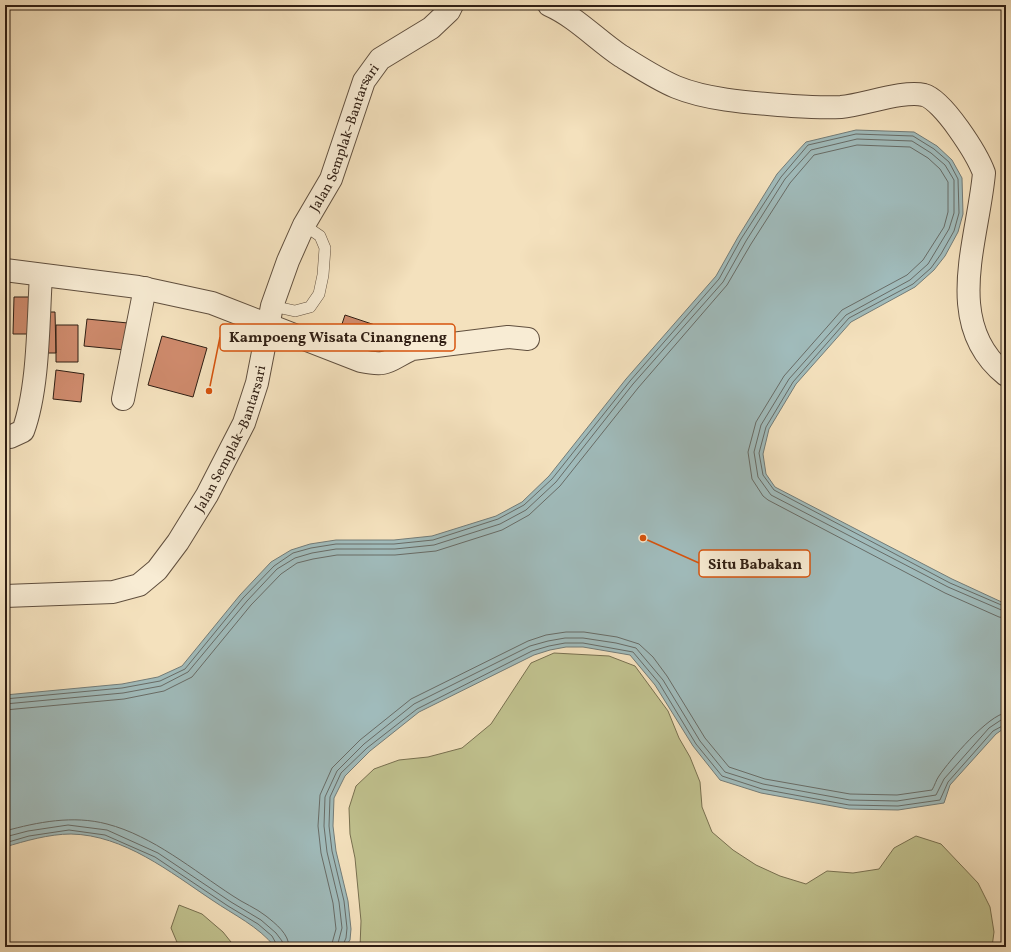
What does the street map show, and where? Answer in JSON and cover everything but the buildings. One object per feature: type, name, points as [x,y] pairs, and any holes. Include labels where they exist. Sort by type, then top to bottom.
[{"type":"street","name":"Jalan Semplak–Bantarsari","points":[[5,596],[113,592],[139,585],[157,570],[178,542],[207,495],[244,423],[257,383],[270,315],[288,262],[304,225],[331,179],[364,81],[380,59],[430,28],[449,11],[452,5]]},
{"type":"street","points":[[550,5],[572,19],[620,55],[660,80],[678,88],[701,94],[739,101],[794,106],[841,107],[913,94],[925,95],[937,102],[980,161],[984,172],[969,282],[970,312],[972,325],[981,347],[994,364],[1006,375]]},
{"type":"street","points":[[5,270],[145,288],[270,315],[362,361],[379,365],[391,362],[400,354],[412,349],[508,337],[528,339]]},
{"type":"street","points":[[5,437],[10,437],[23,431],[28,418],[34,370],[42,274]]},
{"type":"street","points":[[122,399],[145,288]]},
{"type":"lane","points":[[270,315],[310,307],[319,294],[323,275],[325,248],[320,236],[304,225]]},
{"type":"green space","points":[[554,653],[609,656],[635,666],[668,711],[679,738],[690,757],[700,782],[702,807],[712,832],[733,850],[756,865],[780,876],[806,884],[827,871],[853,873],[879,869],[894,848],[916,836],[941,844],[978,883],[990,907],[994,932],[992,947],[360,947],[361,921],[355,858],[350,834],[349,808],[356,786],[374,769],[399,760],[428,757],[462,748],[491,724],[531,663]]},
{"type":"green space","points":[[179,905],[202,914],[223,932],[235,947],[179,947],[171,928]]},
{"type":"water","points":[[856,130],[914,132],[937,146],[952,160],[962,178],[963,214],[958,232],[945,256],[934,270],[915,287],[851,322],[796,384],[769,429],[763,454],[766,474],[775,487],[952,579],[1006,604],[1006,727],[996,734],[950,785],[944,803],[898,810],[849,809],[761,793],[720,780],[693,746],[655,685],[630,655],[583,647],[566,647],[534,655],[419,712],[370,751],[345,776],[334,798],[333,826],[336,851],[348,901],[351,929],[350,940],[345,947],[275,947],[261,933],[245,921],[163,867],[128,848],[109,841],[91,836],[63,834],[37,838],[5,847],[5,695],[122,684],[158,677],[182,666],[240,595],[271,562],[291,550],[310,544],[336,540],[394,540],[432,536],[496,516],[522,502],[549,476],[626,379],[716,276],[777,174],[793,156],[806,142]]},
{"type":"place","name":"Kampoeng Wisata Cinangneng","points":[[209,391]]},
{"type":"place","name":"Situ Babakan","points":[[643,538]]}]
